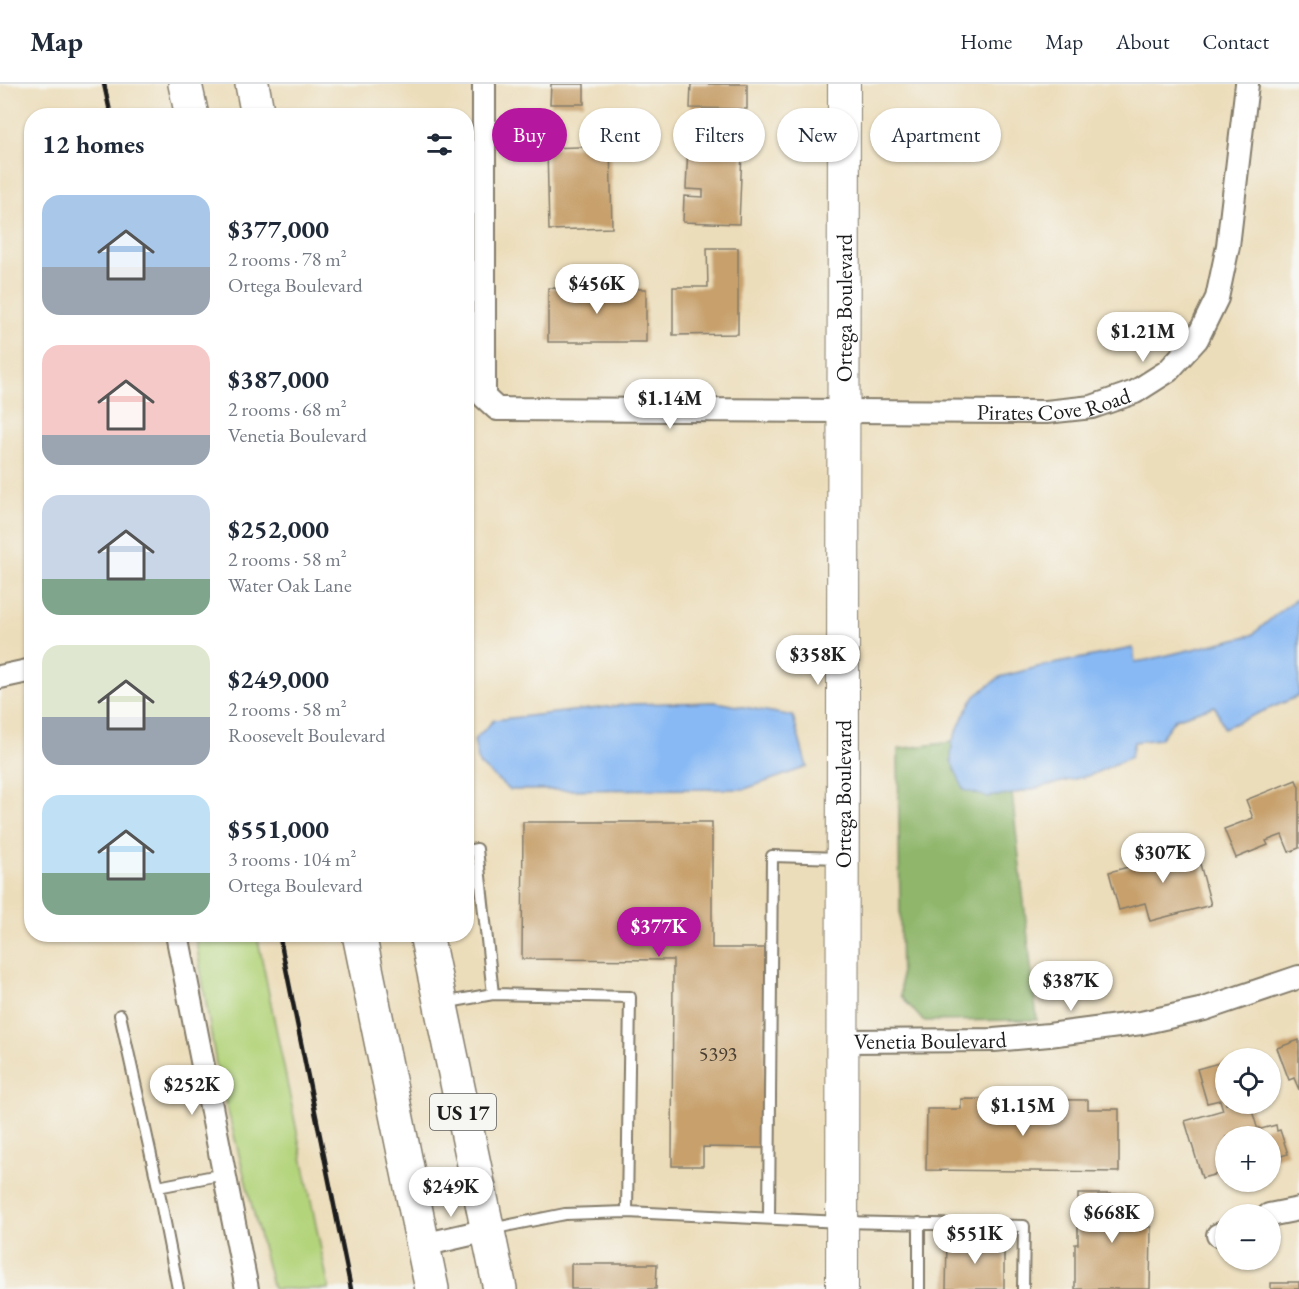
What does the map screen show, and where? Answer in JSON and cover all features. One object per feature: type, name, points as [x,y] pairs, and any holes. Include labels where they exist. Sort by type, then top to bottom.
[{"type":"highway","points":[[185,84],[190,108]]},
{"type":"highway","points":[[252,84],[256,108]]},
{"type":"highway","name":"US 17","points":[[361,942],[432,1289]]},
{"type":"highway","name":"US 17","points":[[428,942],[500,1289]]},
{"type":"main road","name":"Ortega Boulevard","points":[[842,1289],[844,84]]},
{"type":"street","name":"Pirates Cove Road","points":[[484,84],[484,397],[497,409],[1046,412],[1092,407],[1135,392],[1168,371],[1197,339],[1217,298],[1228,246],[1247,84]]},
{"type":"street","points":[[0,676],[24,672]]},
{"type":"street","points":[[179,942],[247,1289]]},
{"type":"street","name":"Venetia Boulevard","points":[[843,1041],[994,1040],[1141,1023],[1204,1009],[1299,977]]},
{"type":"street","points":[[1281,1213],[1299,1209]]},
{"type":"street","points":[[423,1245],[488,1230]]},
{"type":"lane","points":[[474,849],[477,849],[493,994]]},
{"type":"lane","points":[[769,1218],[772,856],[842,858]]},
{"type":"lane","points":[[441,1003],[493,994],[630,997],[627,1212]]},
{"type":"lane","points":[[120,1016],[178,1289]]},
{"type":"lane","points":[[158,1187],[224,1174]]},
{"type":"lane","points":[[488,1230],[565,1214],[627,1212],[1024,1226],[1023,1289]]},
{"type":"lane","points":[[919,1223],[919,1289]]},
{"type":"green space","points":[[952,742],[951,761],[987,797],[1012,794],[1037,1020],[923,1021],[901,996],[898,749]]},
{"type":"green space","points":[[196,942],[258,942],[329,1289],[273,1289],[216,1064]]},
{"type":"water","points":[[1299,597],[1299,696],[1224,728],[1215,706],[1175,719],[1160,739],[1134,742],[1131,757],[1091,775],[1012,794],[987,797],[964,790],[951,761],[952,742],[975,696],[1000,677],[1133,648],[1135,662],[1147,660],[1252,635]]},
{"type":"water","points":[[716,702],[793,716],[807,767],[745,789],[510,790],[479,764],[474,740],[494,720],[633,704]]},
{"type":"building","points":[[551,84],[584,84],[584,104],[550,104]]},
{"type":"building","points":[[691,84],[747,84],[747,108],[690,108]]},
{"type":"building","points":[[567,147],[579,147],[579,162],[610,162],[612,228],[549,230],[547,162],[567,162]]},
{"type":"building","points":[[687,162],[742,162],[739,224],[683,222],[684,196],[703,197],[703,190],[686,189]]},
{"type":"building","points":[[707,248],[738,248],[738,334],[673,335],[673,287],[708,287]]},
{"type":"building","points":[[548,288],[646,289],[646,342],[548,342]]},
{"type":"building","points":[[1296,780],[1299,787],[1299,848],[1289,852],[1282,835],[1266,841],[1268,845],[1236,858],[1224,829],[1253,818],[1246,800]]},
{"type":"building","points":[[523,822],[712,822],[712,948],[765,948],[764,1148],[703,1147],[703,1166],[672,1166],[673,960],[522,959]]},
{"type":"building","points":[[1195,845],[1211,905],[1150,921],[1145,903],[1119,910],[1109,872],[1140,864],[1138,860]]},
{"type":"building","points":[[1299,1040],[1299,1090],[1294,1078],[1289,1080],[1281,1059],[1281,1048],[1277,1048]]},
{"type":"building","points":[[1215,1064],[1215,1101],[1207,1103],[1197,1069]]},
{"type":"building","points":[[961,1099],[1088,1100],[1088,1109],[1119,1109],[1119,1172],[926,1170],[927,1109],[961,1109]]},
{"type":"building","points":[[1215,1112],[1253,1114],[1257,1126],[1215,1126],[1215,1175],[1202,1178],[1185,1121]]},
{"type":"building","points":[[1281,1133],[1288,1154],[1281,1156]]},
{"type":"building","points":[[1078,1194],[1140,1194],[1140,1227],[1151,1227],[1150,1289],[1075,1289]]},
{"type":"building","points":[[947,1241],[1004,1242],[1004,1289],[946,1289]]},
{"type":"building","points":[[571,1264],[657,1264],[656,1289],[571,1289]]},
{"type":"building","points":[[1299,1282],[1299,1289],[1271,1289],[1271,1283]]},
{"type":"railway","points":[[104,84],[109,108]]},
{"type":"railway","points":[[281,942],[351,1289]]}]
